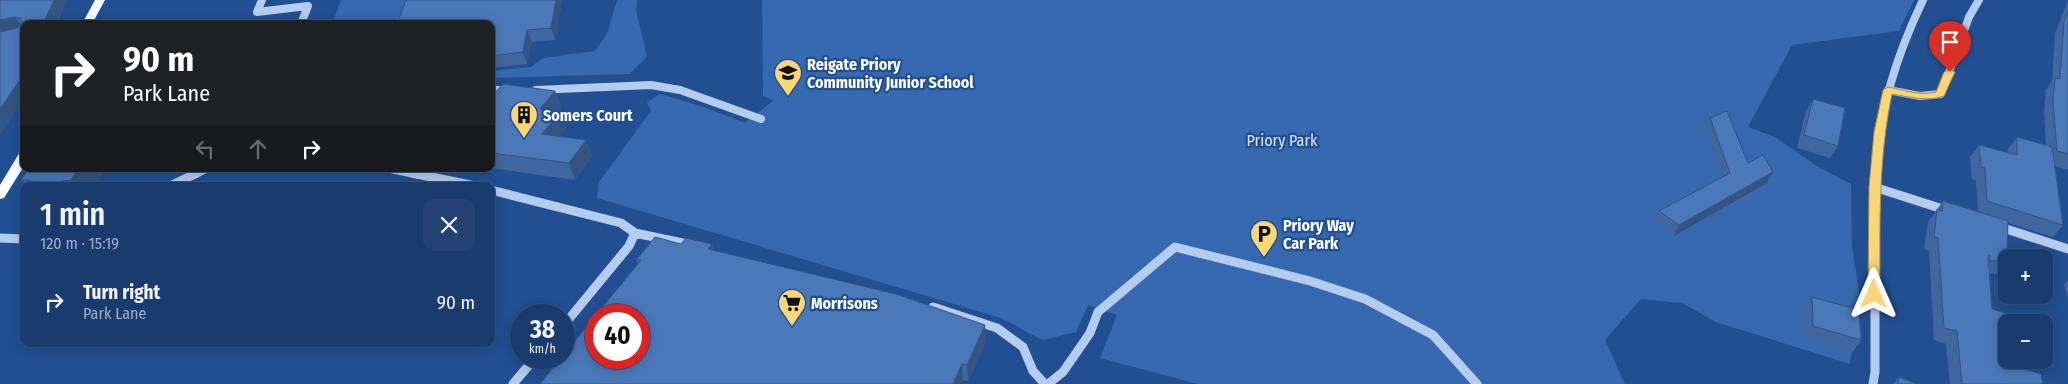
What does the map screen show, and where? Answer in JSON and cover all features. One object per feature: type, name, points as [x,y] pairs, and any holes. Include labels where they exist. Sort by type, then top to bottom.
[{"type":"main road","points":[[88,20],[100,0]]},
{"type":"main road","points":[[0,195],[20,162]]},
{"type":"street","points":[[262,0],[257,12],[308,6],[303,20]]},
{"type":"street","points":[[1873,384],[1875,372],[1874,187],[1879,132],[1888,90],[1903,43],[1923,0]]},
{"type":"street","points":[[1888,90],[1920,96],[1941,94],[1970,17],[1979,0]]},
{"type":"street","points":[[495,90],[652,85],[680,90],[761,119]]},
{"type":"street","points":[[178,182],[200,172]]},
{"type":"street","points":[[406,172],[455,182]]},
{"type":"street","points":[[1874,187],[1957,213]]},
{"type":"street","points":[[495,191],[621,223],[635,233],[702,248]]},
{"type":"street","points":[[1985,222],[2068,249]]},
{"type":"street","points":[[575,312],[629,246],[635,233]]},
{"type":"street","points":[[0,238],[20,240]]},
{"type":"street","points":[[926,305],[997,328],[1023,347],[1033,371],[1047,384],[1063,372],[1090,333],[1098,312],[1175,247],[1310,281],[1365,299],[1433,335],[1477,384]]},
{"type":"street","points":[[513,384],[526,369]]},
{"type":"green space","points":[[341,0],[415,0],[408,20],[334,20]]},
{"type":"green space","points":[[617,0],[637,0],[636,10],[647,56],[630,74],[495,78],[495,71],[531,67],[543,58],[595,51],[607,34]]},
{"type":"green space","name":"Priory Park","points":[[762,0],[1914,0],[1899,31],[1792,45],[1748,127],[1777,138],[1815,165],[1851,184],[1852,246],[1859,292],[1850,364],[1716,322],[1682,303],[1641,299],[1605,340],[1625,384],[1198,384],[1100,358],[1117,315],[1088,305],[1076,332],[1042,340],[1001,318],[597,198],[599,182],[651,111],[647,102],[660,94],[704,107],[745,123],[774,100],[763,96]]},
{"type":"building","points":[[0,0],[54,0],[45,20],[21,20],[15,17],[0,20]]},
{"type":"building","points":[[406,0],[556,0],[551,28],[527,30],[523,52],[495,56],[495,20],[398,20]]},
{"type":"building","points":[[2068,11],[2068,154],[2057,151],[2053,101],[2055,78],[2060,79],[2064,22]]},
{"type":"building","points":[[20,24],[20,80],[0,109],[0,32],[17,28]]},
{"type":"building","points":[[503,84],[555,91],[540,109],[560,112],[542,134],[586,140],[569,163],[495,154],[495,93]]},
{"type":"building","points":[[1813,99],[1845,108],[1838,146],[1804,135]]},
{"type":"building","points":[[1727,111],[1748,163],[1763,155],[1773,172],[1679,225],[1659,211],[1730,173],[1710,118]]},
{"type":"building","points":[[2017,137],[2052,147],[2063,225],[1987,201],[1985,168],[1981,167],[1979,145],[2017,155]]},
{"type":"building","points":[[27,172],[76,172],[71,180],[59,182],[21,180]]},
{"type":"building","points":[[1943,201],[2008,221],[2007,249],[1998,249],[1998,261],[1990,261],[1990,256],[1988,255],[1992,309],[2008,314],[1998,314],[1998,369],[2024,369],[2041,374],[2043,384],[1962,384],[1957,331],[1944,328],[1938,238],[1934,237],[1937,209],[1942,211]]},
{"type":"building","name":"Morrisons","points":[[655,237],[681,244],[686,238],[712,244],[708,249],[896,294],[985,325],[967,365],[962,364],[953,384],[540,384],[552,369],[575,369],[575,341],[585,328],[585,369],[650,369],[650,304],[605,304],[641,260],[637,259]]},
{"type":"building","points":[[1812,297],[1859,310],[1861,340],[1813,326]]},
{"type":"building","points":[[1899,377],[1917,384],[1898,384]]},
{"type":"place","name":"Reigate Priory Community Junior School","points":[[788,97]]},
{"type":"place","name":"Somers Court","points":[[524,139]]},
{"type":"place","name":"Priory Way Car Park","points":[[1264,258]]},
{"type":"place","name":"Morrisons","points":[[792,327]]},
{"type":"route","points":[[1874,294],[1874,187],[1879,132],[1888,90],[1920,96],[1941,94],[1950,72]]}]
